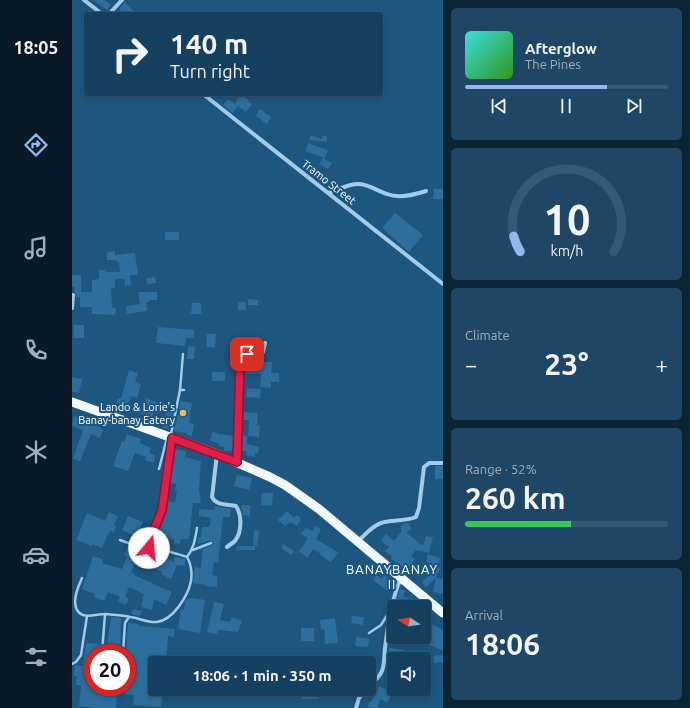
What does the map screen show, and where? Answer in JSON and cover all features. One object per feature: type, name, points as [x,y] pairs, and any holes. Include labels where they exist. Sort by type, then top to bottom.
[{"type":"highway","points":[[72,402],[217,454],[237,462],[285,486],[319,509],[358,540],[443,613]]},
{"type":"street","points":[[84,0],[99,12]]},
{"type":"street","points":[[111,12],[122,0]]},
{"type":"street","name":"Tramo Street","points":[[206,96],[443,284]]},
{"type":"street","points":[[328,193],[358,184],[396,196],[426,191]]},
{"type":"street","points":[[72,295],[72,308]]},
{"type":"street","points":[[237,462],[241,356],[247,354],[260,355],[263,352],[265,343]]},
{"type":"street","points":[[217,454],[212,497],[217,503],[236,506],[240,516],[239,531],[235,540],[227,547]]},
{"type":"street","points":[[358,540],[381,523],[409,520],[416,517],[419,508],[424,467],[429,463],[443,463]]},
{"type":"street","points":[[393,600],[401,578]]},
{"type":"street","points":[[376,679],[381,673],[383,667],[387,630]]},
{"type":"street","points":[[356,708],[361,696]]},
{"type":"lane","points":[[120,540],[145,549],[149,548],[152,543],[150,540],[162,510],[170,437],[180,390],[183,354]]},
{"type":"lane","points":[[159,469],[170,437]]},
{"type":"lane","points":[[187,558],[192,551],[197,528]]},
{"type":"lane","points":[[82,578],[74,603],[80,614],[87,616],[105,614],[130,617],[147,622],[158,622],[168,618],[185,598],[191,581],[190,563],[187,558],[152,543]]},
{"type":"lane","points":[[192,551],[210,543]]},
{"type":"lane","points":[[103,644],[105,614]]},
{"type":"lane","points":[[369,633],[380,625],[387,614]]},
{"type":"lane","points":[[72,664],[76,662],[81,655],[87,616]]},
{"type":"lane","points":[[124,644],[125,623],[130,617]]},
{"type":"building","points":[[93,0],[104,0],[111,5],[107,10]]},
{"type":"building","points":[[125,2],[135,12],[122,12],[119,9]]},
{"type":"building","points":[[239,96],[243,96],[252,104],[246,112],[238,106],[233,113],[223,105],[228,99],[235,104]]},
{"type":"building","points":[[260,109],[271,117],[267,124],[256,116]]},
{"type":"building","points":[[311,135],[322,139],[322,136],[327,136],[327,142],[309,140]]},
{"type":"building","points":[[308,143],[328,150],[325,158],[305,151]]},
{"type":"building","points":[[323,158],[332,163],[328,169],[319,164]]},
{"type":"building","points":[[434,189],[443,189],[443,199],[433,199]]},
{"type":"building","points":[[395,213],[423,235],[409,252],[382,228]]},
{"type":"building","points":[[165,232],[179,232],[179,240],[165,240]]},
{"type":"building","points":[[115,251],[115,255],[135,253],[138,275],[130,275],[131,285],[125,286],[125,279],[115,279],[115,288],[111,288],[112,308],[116,308],[115,315],[92,314],[92,307],[80,307],[80,297],[76,297],[74,287],[72,287],[72,275],[81,275],[81,292],[92,292],[92,280],[99,279],[99,270],[105,270],[105,272],[120,272],[119,262],[116,260],[107,260],[107,252]]},
{"type":"building","points":[[155,277],[156,283],[147,284],[147,278]]},
{"type":"building","points":[[138,292],[157,292],[157,300],[149,300],[149,302],[146,302],[147,311],[127,314],[126,306],[140,304]]},
{"type":"building","points":[[248,299],[258,300],[258,305],[248,305]]},
{"type":"building","points":[[238,302],[246,302],[246,310],[238,310]]},
{"type":"building","points":[[192,303],[201,303],[201,314],[191,314]]},
{"type":"building","points":[[74,325],[84,325],[84,338],[73,338]]},
{"type":"building","points":[[158,327],[194,330],[194,338],[186,338],[185,346],[156,343]]},
{"type":"building","points":[[207,334],[216,334],[215,348],[206,347]]},
{"type":"building","points":[[188,346],[195,347],[194,359],[187,359]]},
{"type":"building","points":[[245,362],[272,362],[271,373],[279,373],[279,382],[271,382],[271,388],[260,387],[261,374],[245,374]]},
{"type":"building","points":[[129,370],[138,373],[135,382],[141,384],[137,398],[131,396],[125,412],[115,409],[118,398],[121,399]]},
{"type":"building","points":[[212,372],[225,372],[225,381],[212,381]]},
{"type":"building","points":[[72,377],[82,379],[79,393],[72,392]]},
{"type":"building","points":[[247,388],[261,389],[260,398],[246,397]]},
{"type":"building","points":[[146,398],[158,403],[151,419],[139,413]]},
{"type":"building","name":"Lando & Lorie's Banay-banay Eatery","points":[[181,401],[192,403],[189,423],[194,424],[192,436],[187,435],[187,433],[174,431]]},
{"type":"building","points":[[166,411],[173,412],[169,429],[163,428]]},
{"type":"building","points":[[244,412],[258,413],[257,425],[260,425],[259,437],[248,436],[249,420],[243,420]]},
{"type":"building","points":[[74,416],[103,429],[100,438],[91,434],[80,461],[73,459],[83,430],[72,426]]},
{"type":"building","points":[[213,432],[221,435],[234,436],[234,451],[224,451],[224,447],[218,446],[219,444],[210,440]]},
{"type":"building","points":[[127,434],[141,439],[140,443],[151,448],[149,453],[156,456],[153,463],[145,460],[146,457],[135,453],[128,471],[113,466],[122,441],[124,442]]},
{"type":"building","points":[[242,435],[247,436],[247,444],[259,447],[258,453],[255,453],[255,457],[246,455],[247,451],[241,451]]},
{"type":"building","points":[[173,449],[186,451],[185,457],[201,461],[199,488],[201,503],[193,503],[189,539],[181,539],[180,544],[174,543],[174,540],[157,532],[166,514],[164,513],[167,501],[175,502],[177,491],[175,491],[176,484],[170,483]]},
{"type":"building","points":[[435,466],[443,466],[443,479],[435,479]]},
{"type":"building","points":[[237,475],[252,478],[249,490],[234,486]]},
{"type":"building","points":[[262,493],[273,493],[272,506],[261,505]]},
{"type":"building","points":[[241,505],[250,505],[250,516],[243,515]]},
{"type":"building","points":[[214,506],[231,509],[230,517],[223,517],[218,563],[214,562],[212,575],[217,576],[217,587],[193,583],[195,567],[201,568],[203,549],[214,543],[211,540],[198,544],[198,537],[201,537],[202,527],[210,526],[211,518],[199,516],[199,509],[214,510]]},
{"type":"building","points":[[287,511],[294,518],[296,515],[301,518],[297,526],[290,522],[285,526],[278,520]]},
{"type":"building","points":[[109,512],[118,516],[114,525],[116,526],[114,532],[110,531],[102,548],[76,540],[87,513],[105,521]]},
{"type":"building","points":[[128,516],[143,522],[137,537],[122,530]]},
{"type":"building","points":[[409,523],[412,529],[406,532],[423,546],[426,536],[433,537],[429,553],[416,550],[411,556],[415,559],[407,570],[391,559],[392,557],[385,551],[389,547],[381,541],[386,534],[394,541],[402,531],[400,526]]},
{"type":"building","points":[[316,526],[321,529],[316,539],[338,552],[331,562],[313,549],[308,558],[299,552],[308,538],[301,534],[306,527],[312,531]]},
{"type":"building","points":[[254,531],[259,531],[257,546],[253,545]]},
{"type":"building","points":[[283,544],[294,551],[291,555],[281,548]]},
{"type":"building","points":[[237,546],[255,546],[255,550],[236,550]]},
{"type":"building","points":[[127,548],[139,555],[141,551],[159,558],[161,555],[174,562],[174,557],[185,559],[185,566],[177,565],[171,579],[161,574],[162,572],[154,568],[156,565],[139,556],[131,572],[135,574],[134,575],[172,592],[166,605],[154,599],[152,610],[141,607],[144,594],[129,587],[125,597],[129,599],[126,605],[118,602],[120,597],[108,592],[105,601],[94,597],[95,594],[82,589],[93,556],[103,559],[102,563],[122,569],[127,557],[124,555]]},
{"type":"building","points":[[428,554],[440,558],[438,567],[440,568],[436,578],[426,587],[422,582],[431,573],[426,572],[429,563],[426,562]]},
{"type":"building","points":[[377,575],[382,579],[384,575],[395,582],[389,592],[373,580]]},
{"type":"building","points":[[436,578],[443,579],[443,594],[433,592]]},
{"type":"building","points":[[400,589],[405,591],[403,596],[416,600],[397,600]]},
{"type":"building","points":[[192,598],[205,600],[200,633],[178,629],[181,609],[184,610],[187,599]]},
{"type":"building","points":[[214,602],[224,604],[220,620],[230,622],[232,617],[242,621],[238,632],[218,630],[217,634],[207,632]]},
{"type":"building","points":[[133,609],[142,611],[140,616],[131,614]]},
{"type":"building","points":[[352,616],[364,617],[363,625],[351,623]]},
{"type":"building","points":[[111,617],[121,618],[120,644],[107,644]]},
{"type":"building","points":[[335,618],[338,643],[325,644],[324,629],[321,629],[320,620]]},
{"type":"building","points":[[128,623],[139,624],[139,626],[175,629],[174,637],[168,636],[167,656],[148,656],[148,696],[162,696],[161,707],[133,705],[134,696],[136,696],[136,644],[127,644]]},
{"type":"building","points":[[431,624],[443,630],[443,651],[428,644],[431,644]]},
{"type":"building","points":[[301,628],[314,628],[314,641],[301,641]]},
{"type":"building","points":[[356,637],[369,639],[368,647],[355,646]]},
{"type":"building","points":[[389,648],[405,650],[405,652],[389,652]]},
{"type":"building","points":[[443,655],[443,662],[434,663],[433,656]]},
{"type":"building","points":[[84,658],[84,696],[117,696],[116,708],[79,706],[81,685],[76,685],[77,676],[74,676],[75,665],[83,666]]},
{"type":"building","points":[[379,686],[387,690],[387,696],[391,696],[387,703],[380,699],[378,708],[368,707],[369,702],[371,702],[374,696],[376,696]]},
{"type":"building","points":[[301,696],[319,696],[319,699],[301,699]]},
{"type":"place","name":"Lando & Lorie's Banay-banay Eatery","points":[[183,413]]},
{"type":"district","name":"BANAYBANAY II","points":[[392,576]]},
{"type":"route","points":[[149,548],[152,543],[150,540],[162,510],[172,438],[237,462],[240,360],[243,354],[247,354]]}]
